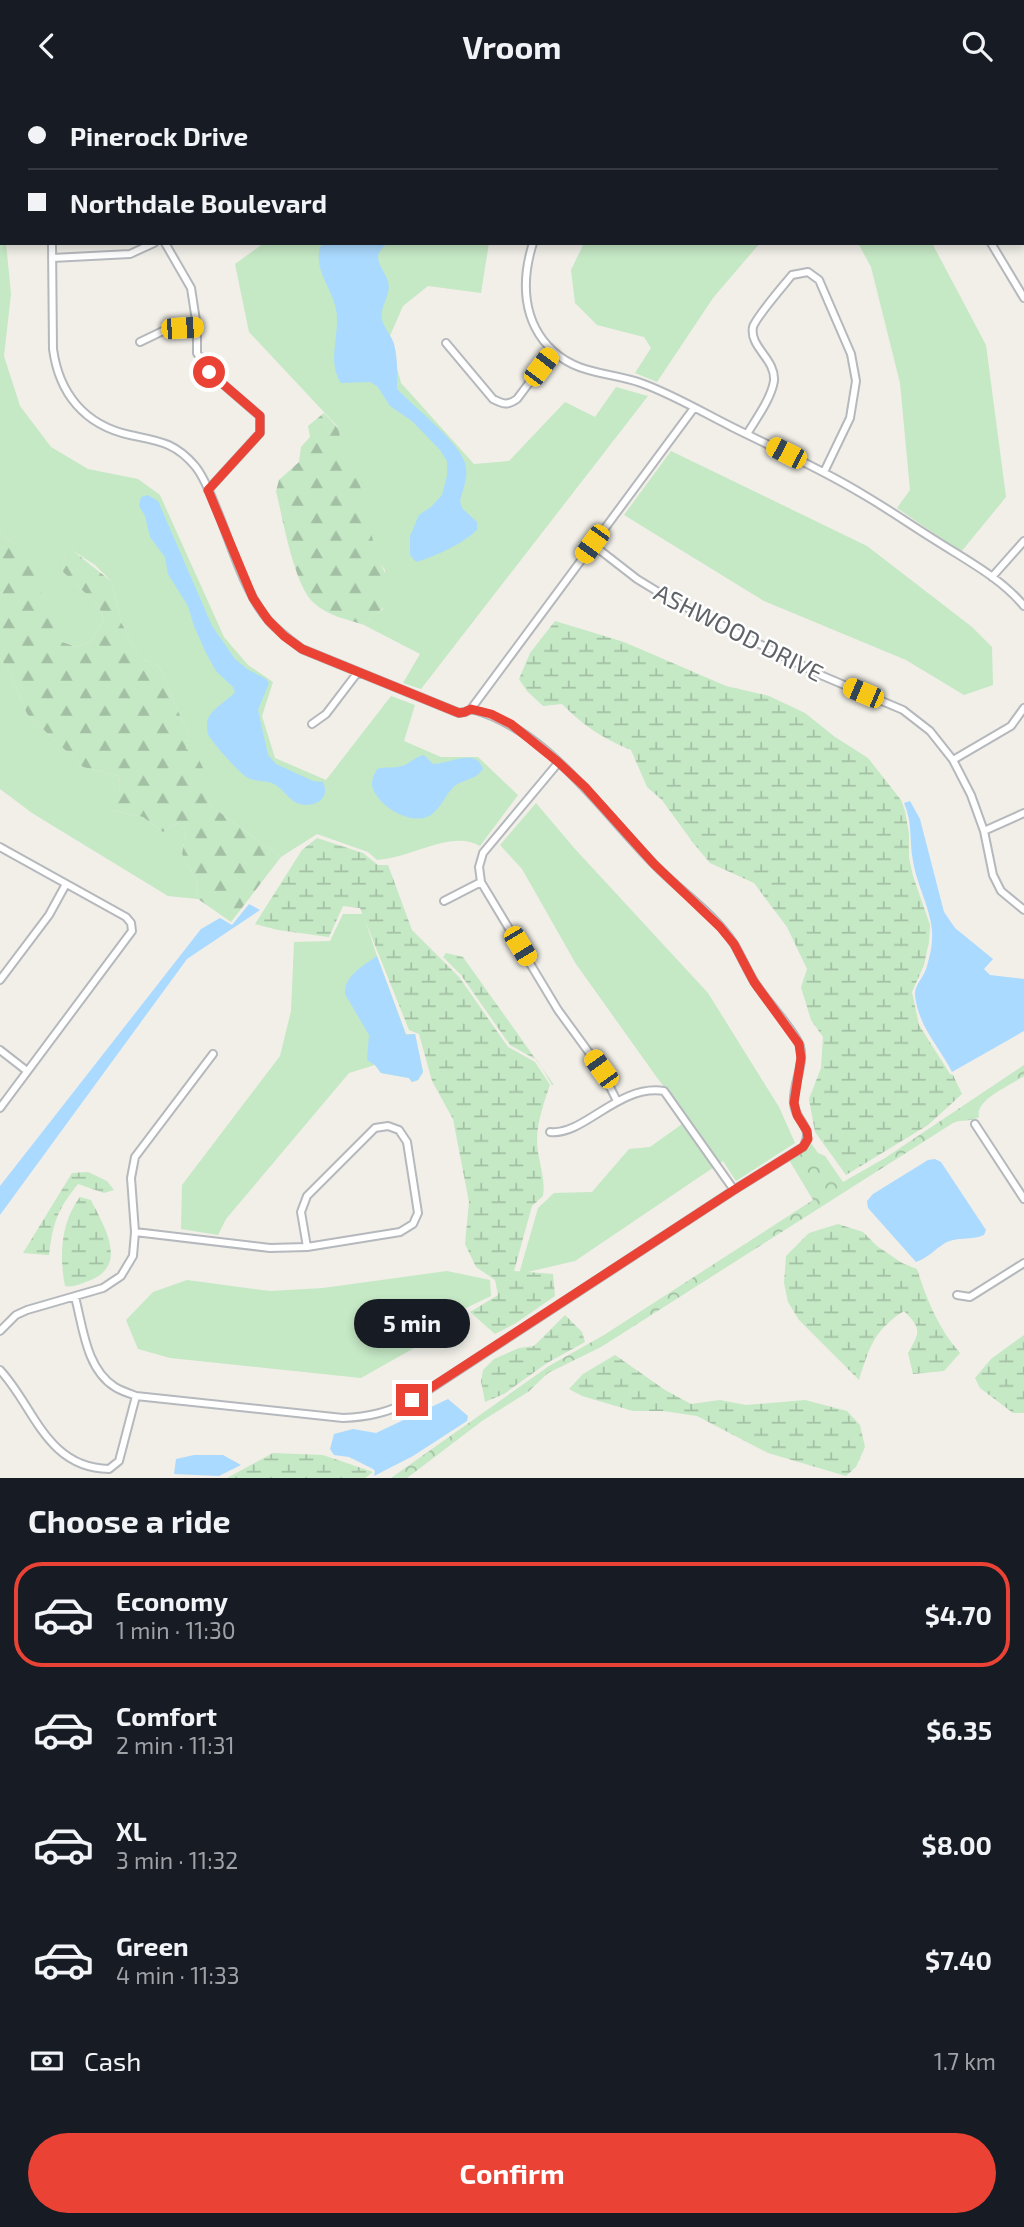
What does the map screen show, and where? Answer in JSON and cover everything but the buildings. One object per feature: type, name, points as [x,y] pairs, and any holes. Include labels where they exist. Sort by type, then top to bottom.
[{"type":"street","points":[[52,245],[55,365],[75,404],[90,418],[107,428],[128,435],[155,439],[176,448],[197,467],[253,598],[268,620],[284,636],[302,649],[459,713],[471,709],[694,408]]},
{"type":"street","points":[[52,258],[130,254],[150,245]]},
{"type":"street","points":[[166,245],[191,288],[197,327],[197,353],[209,372],[260,416],[260,433],[208,490]]},
{"type":"street","points":[[532,245],[526,263],[524,291],[527,307],[533,324],[553,351],[575,367],[640,383],[824,472],[992,577],[1013,593],[1024,607]]},
{"type":"street","points":[[992,245],[1024,298]]},
{"type":"street","points":[[747,434],[774,381],[769,361],[753,338],[753,325],[792,275],[808,272],[819,280],[825,292],[851,354],[856,381],[850,418],[824,472]]},
{"type":"street","points":[[140,342],[167,329],[197,327]]},
{"type":"street","points":[[446,343],[493,400],[503,405],[517,399],[553,351]]},
{"type":"street","points":[[992,577],[1024,541]]},
{"type":"street","name":"ASHWOOD DRIVE","points":[[592,544],[637,579],[668,598],[823,676],[903,710],[930,731],[953,760],[971,795],[984,831],[993,875],[1001,891],[1024,911]]},
{"type":"street","points":[[312,724],[326,714],[358,672]]},
{"type":"street","points":[[953,760],[1011,726],[1024,708]]},
{"type":"street","points":[[75,1297],[89,1352],[97,1369],[114,1386],[136,1397],[343,1418],[366,1417],[389,1412],[412,1400],[803,1147],[808,1139],[807,1131],[797,1115],[794,1103],[801,1058],[799,1044],[754,982],[734,944],[558,762],[511,724],[491,714],[471,709]]},
{"type":"street","points":[[558,762],[483,853],[479,867],[481,882],[558,1010],[601,1069],[617,1101]]},
{"type":"street","points":[[984,831],[1024,813]]},
{"type":"street","points":[[0,847],[126,917],[131,923],[132,932],[0,1108]]},
{"type":"street","points":[[444,901],[481,882]]},
{"type":"street","points":[[0,980],[49,915],[66,884]]},
{"type":"street","points":[[0,1050],[27,1071]]},
{"type":"street","points":[[0,1331],[16,1315],[27,1310],[103,1289],[121,1276],[133,1256],[135,1232],[131,1178],[135,1157],[213,1054]]},
{"type":"street","points":[[550,1132],[567,1131],[617,1101],[650,1089],[664,1091],[734,1190]]},
{"type":"street","points":[[975,1124],[1024,1199]]},
{"type":"street","points":[[135,1232],[270,1248],[307,1247],[400,1232],[413,1224],[418,1213],[407,1142],[399,1130],[387,1126],[375,1128],[307,1196],[302,1212],[307,1247]]},
{"type":"street","points":[[957,1295],[970,1297],[1024,1263]]},
{"type":"street","points":[[0,1370],[49,1441],[70,1457],[96,1469],[109,1469],[118,1461],[136,1397]]},
{"type":"green space","points":[[0,245],[6,245],[11,294],[4,356],[20,406],[51,447],[88,469],[138,479],[160,495],[224,637],[248,665],[273,682],[262,716],[275,758],[326,780],[391,696],[415,705],[404,741],[441,757],[478,757],[518,795],[480,846],[471,842],[450,841],[377,860],[368,852],[317,834],[281,857],[211,806],[186,749],[189,732],[158,665],[140,658],[121,622],[112,582],[95,565],[67,547],[62,571],[98,605],[104,619],[92,640],[77,647],[62,642],[15,543],[0,534]]},
{"type":"green space","points":[[261,245],[489,245],[481,293],[428,286],[403,306],[389,338],[401,383],[474,464],[509,461],[565,402],[595,417],[616,387],[648,396],[421,689],[403,683],[420,654],[364,625],[383,609],[385,570],[377,559],[368,522],[335,455],[337,426],[249,332],[235,264]]},
{"type":"green space","points":[[583,245],[758,245],[713,298],[657,382],[635,373],[651,348],[644,337],[597,325],[575,303],[571,270]]},
{"type":"green space","points":[[859,245],[933,245],[986,345],[1006,497],[961,552],[897,508],[910,490],[900,383],[871,267]]},
{"type":"green space","points":[[324,413],[339,432],[336,455],[348,460],[358,476],[377,558],[388,584],[385,604],[364,625],[325,611],[307,594],[290,551],[276,491],[279,480],[299,462],[301,447],[310,437],[308,426]]},
{"type":"green space","points":[[671,451],[867,546],[972,627],[992,647],[993,685],[964,695],[906,660],[764,601],[624,515]]},
{"type":"green space","points":[[0,534],[15,543],[33,572],[62,642],[77,647],[92,640],[104,619],[98,605],[62,571],[67,546],[112,582],[121,622],[140,658],[158,665],[189,732],[186,749],[194,750],[208,778],[203,786],[211,806],[281,857],[231,922],[198,899],[196,880],[182,854],[186,831],[177,823],[163,832],[143,817],[110,810],[106,798],[120,793],[118,776],[83,767],[27,714],[10,672],[0,658]]},
{"type":"green space","points":[[555,621],[624,642],[726,686],[769,696],[805,713],[868,758],[901,800],[909,834],[909,858],[913,876],[930,925],[924,965],[912,992],[919,1025],[953,1075],[962,1094],[928,1125],[846,1175],[815,1132],[809,1099],[821,1068],[823,1037],[811,1020],[801,987],[807,969],[787,927],[754,883],[710,863],[662,800],[647,787],[631,750],[594,731],[562,704],[543,706],[527,691],[519,679],[530,653]]},
{"type":"green space","points":[[0,658],[10,672],[27,714],[83,767],[118,776],[120,793],[110,810],[143,817],[163,832],[177,823],[186,831],[182,854],[196,880],[198,899],[168,896],[32,813],[0,789]]},
{"type":"green space","points":[[536,803],[708,993],[779,1107],[795,1143],[736,1181],[723,1161],[575,1261],[519,1274],[538,1208],[554,1193],[592,1192],[629,1149],[650,1147],[689,1119],[576,964],[522,869],[500,845]]},
{"type":"green space","points":[[317,838],[363,853],[378,865],[388,865],[412,930],[459,977],[508,1047],[535,1062],[550,1085],[537,1133],[543,1196],[532,1206],[514,1271],[553,1274],[555,1296],[495,1334],[470,1312],[498,1295],[495,1280],[476,1267],[465,1244],[469,1202],[453,1119],[432,1081],[419,1034],[409,1030],[360,908],[343,906],[329,937],[255,924],[302,850]]},
{"type":"green space","points":[[343,914],[363,914],[406,1034],[415,1034],[423,1072],[418,1080],[412,1082],[409,1078],[381,1073],[375,1065],[349,1073],[226,1219],[218,1235],[181,1229],[182,1185],[280,1056],[291,1011],[294,942],[330,941]]},
{"type":"green space","points":[[446,953],[463,957],[536,1059],[510,1045],[461,975],[443,957]]},
{"type":"green space","points":[[1024,1065],[1024,1076],[988,1099],[979,1111],[979,1117],[953,1123],[601,1347],[548,1373],[528,1392],[482,1421],[407,1478],[391,1478],[549,1366],[604,1335],[813,1200],[789,1160],[811,1143],[818,1153],[825,1156],[843,1182],[885,1158]]},
{"type":"green space","points":[[88,1172],[107,1181],[114,1190],[104,1193],[78,1184],[57,1217],[49,1255],[23,1253],[72,1173]]},
{"type":"green space","points":[[80,1197],[91,1200],[106,1232],[111,1254],[109,1264],[102,1273],[78,1285],[65,1286],[63,1239],[69,1217]]},
{"type":"green space","points":[[838,1224],[863,1232],[877,1246],[902,1263],[917,1269],[934,1313],[960,1353],[944,1371],[913,1374],[908,1353],[917,1331],[914,1322],[904,1311],[879,1333],[866,1358],[859,1380],[799,1320],[788,1302],[784,1283],[786,1256],[809,1233]]},
{"type":"green space","points":[[447,1271],[490,1280],[491,1296],[466,1308],[462,1321],[361,1378],[170,1358],[138,1349],[126,1320],[153,1292],[187,1280],[270,1291],[323,1288]]},
{"type":"green space","points":[[565,1315],[582,1332],[585,1342],[547,1363],[504,1394],[485,1402],[481,1381],[483,1370],[494,1359],[519,1348],[534,1346]]},
{"type":"green space","points":[[1024,1335],[1024,1413],[1013,1413],[980,1388],[975,1378],[991,1359]]},
{"type":"green space","points":[[615,1355],[665,1390],[691,1404],[720,1400],[746,1405],[805,1400],[847,1411],[860,1425],[865,1447],[856,1467],[846,1476],[768,1453],[697,1416],[663,1411],[633,1411],[582,1396],[569,1389],[583,1374]]},
{"type":"green space","points":[[273,1453],[323,1455],[373,1472],[365,1478],[227,1478]]},
{"type":"water","points":[[386,245],[378,258],[389,287],[382,315],[395,349],[397,389],[445,435],[465,463],[466,478],[460,501],[462,508],[477,522],[477,530],[448,549],[416,562],[410,555],[410,536],[419,515],[442,495],[447,476],[447,461],[412,421],[390,406],[378,387],[370,382],[341,383],[334,356],[336,309],[319,264],[320,247]]},
{"type":"water","points":[[148,495],[158,501],[212,626],[235,659],[269,683],[258,710],[268,755],[276,764],[313,781],[323,782],[325,794],[318,802],[307,805],[295,802],[274,784],[248,778],[226,757],[208,734],[208,718],[235,692],[216,671],[206,653],[188,606],[168,574],[165,557],[150,537],[145,516],[139,506],[141,497]]},
{"type":"water","points":[[424,755],[433,764],[461,758],[474,759],[483,769],[474,777],[456,785],[427,817],[420,819],[404,816],[382,802],[373,789],[372,781],[377,769],[402,766]]},
{"type":"water","points":[[910,801],[920,819],[944,912],[955,928],[993,959],[984,969],[990,975],[1024,979],[1024,1031],[952,1072],[920,1016],[915,995],[927,966],[932,930],[913,861],[909,818],[904,803]]},
{"type":"water","points":[[249,904],[260,910],[187,959],[0,1215],[0,1186],[201,929],[220,918],[232,925]]},
{"type":"water","points":[[377,956],[406,1035],[415,1034],[423,1072],[418,1080],[412,1082],[409,1078],[381,1073],[367,1060],[369,1035],[345,994],[351,976]]},
{"type":"water","points":[[928,1160],[941,1162],[986,1230],[984,1235],[979,1237],[950,1241],[916,1262],[868,1208],[867,1201],[873,1194]]},
{"type":"water","points":[[448,1399],[468,1416],[467,1421],[413,1456],[374,1476],[373,1469],[349,1457],[334,1455],[330,1449],[334,1434],[353,1429],[376,1433]]},
{"type":"water","points":[[194,1455],[223,1455],[241,1465],[219,1476],[174,1474],[176,1459]]},
{"type":"route","points":[[209,372],[260,416],[260,433],[208,490],[253,598],[268,620],[302,649],[459,713],[471,709],[491,714],[511,724],[585,787],[654,864],[720,927],[734,944],[754,982],[799,1044],[801,1058],[794,1103],[797,1115],[807,1131],[808,1139],[803,1147],[412,1400]]}]
